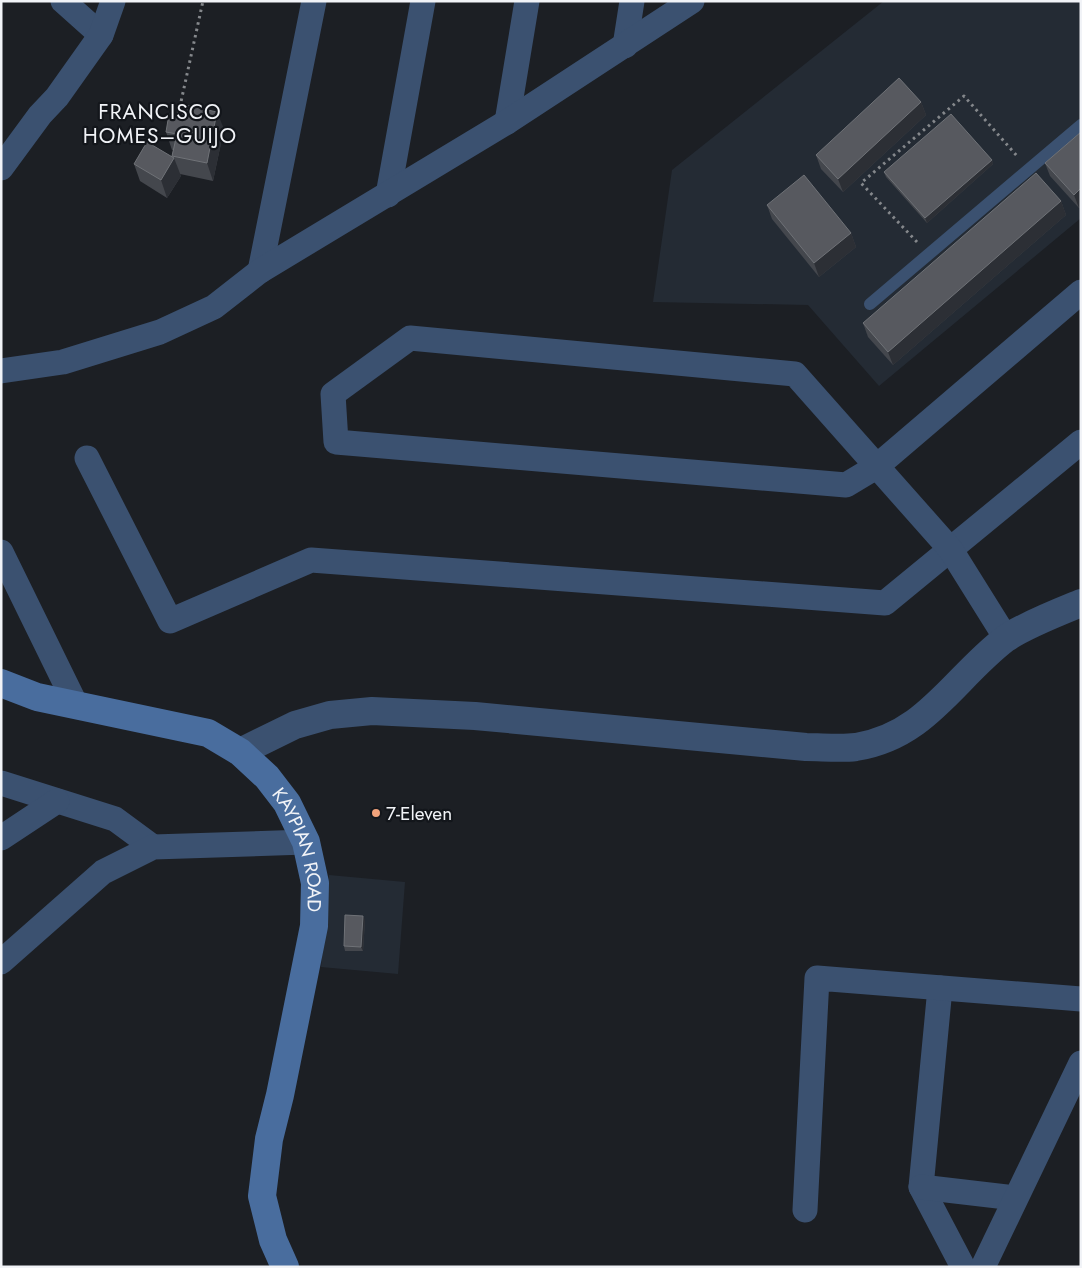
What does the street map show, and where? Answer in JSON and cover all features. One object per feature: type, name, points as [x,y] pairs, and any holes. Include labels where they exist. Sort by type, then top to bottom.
[{"type":"main road","name":"KAYPIAN ROAD","points":[[1,683],[36,697],[208,734],[240,752],[267,777],[287,803],[306,842],[315,883],[314,926],[280,1095],[269,1138],[262,1196],[273,1240],[285,1267]]},
{"type":"street","points":[[63,1],[101,35]]},
{"type":"street","points":[[1,168],[40,115],[57,97],[101,35],[113,1]]},
{"type":"street","points":[[260,271],[314,1]]},
{"type":"street","points":[[388,195],[423,1]]},
{"type":"street","points":[[507,122],[527,1]]},
{"type":"street","points":[[625,46],[632,1]]},
{"type":"street","points":[[1,371],[63,362],[160,332],[214,307],[260,271],[507,122],[692,1]]},
{"type":"street","points":[[1006,638],[951,550],[876,466],[795,374],[410,338],[333,394],[336,442],[846,485],[876,466],[1081,292]]},
{"type":"street","points":[[87,458],[170,621],[310,560],[884,603],[1081,442]]},
{"type":"street","points":[[1,552],[76,705]]},
{"type":"street","points":[[240,752],[295,725],[330,715],[372,711],[475,716],[806,746],[855,747],[897,735],[927,715],[970,670],[1006,638],[1081,603]]},
{"type":"street","points":[[1,783],[115,819],[153,847]]},
{"type":"street","points":[[1,838],[57,801]]},
{"type":"street","points":[[1,962],[103,872],[153,847],[306,842]]},
{"type":"street","points":[[805,1210],[817,978],[1081,999]]},
{"type":"street","points":[[940,988],[921,1187],[963,1267]]},
{"type":"street","points":[[982,1267],[1081,1063]]},
{"type":"street","points":[[921,1187],[1015,1198]]},
{"type":"lane","points":[[870,304],[1081,125]]},
{"type":"path","points":[[176,124],[203,1]]},
{"type":"path","points":[[928,254],[861,183],[964,96],[1029,169]]},
{"type":"shaded area","points":[[884,1],[1081,1],[1081,218],[879,386],[808,305],[653,302],[672,170]]},
{"type":"shaded area","points":[[329,875],[405,882],[398,974],[321,967]]},
{"type":"building","points":[[899,78],[921,102],[838,179],[816,155]]},
{"type":"building","points":[[185,105],[217,112],[207,163],[172,156],[177,134],[166,132],[169,114],[182,117]]},
{"type":"building","points":[[951,114],[992,160],[925,218],[884,172]]},
{"type":"building","points":[[1081,132],[1081,188],[1074,195],[1045,163]]},
{"type":"building","points":[[147,142],[174,158],[161,180],[134,164]]},
{"type":"building","points":[[1036,173],[1061,201],[888,352],[863,323]]},
{"type":"building","points":[[804,175],[851,233],[814,263],[767,205]]},
{"type":"building","points":[[345,915],[363,916],[361,947],[344,946]]},
{"type":"place","name":"7-Eleven","points":[[376,813]]},
{"type":"district","name":"FRANCISCO HOMES–GUIJO","points":[[160,124]]}]
